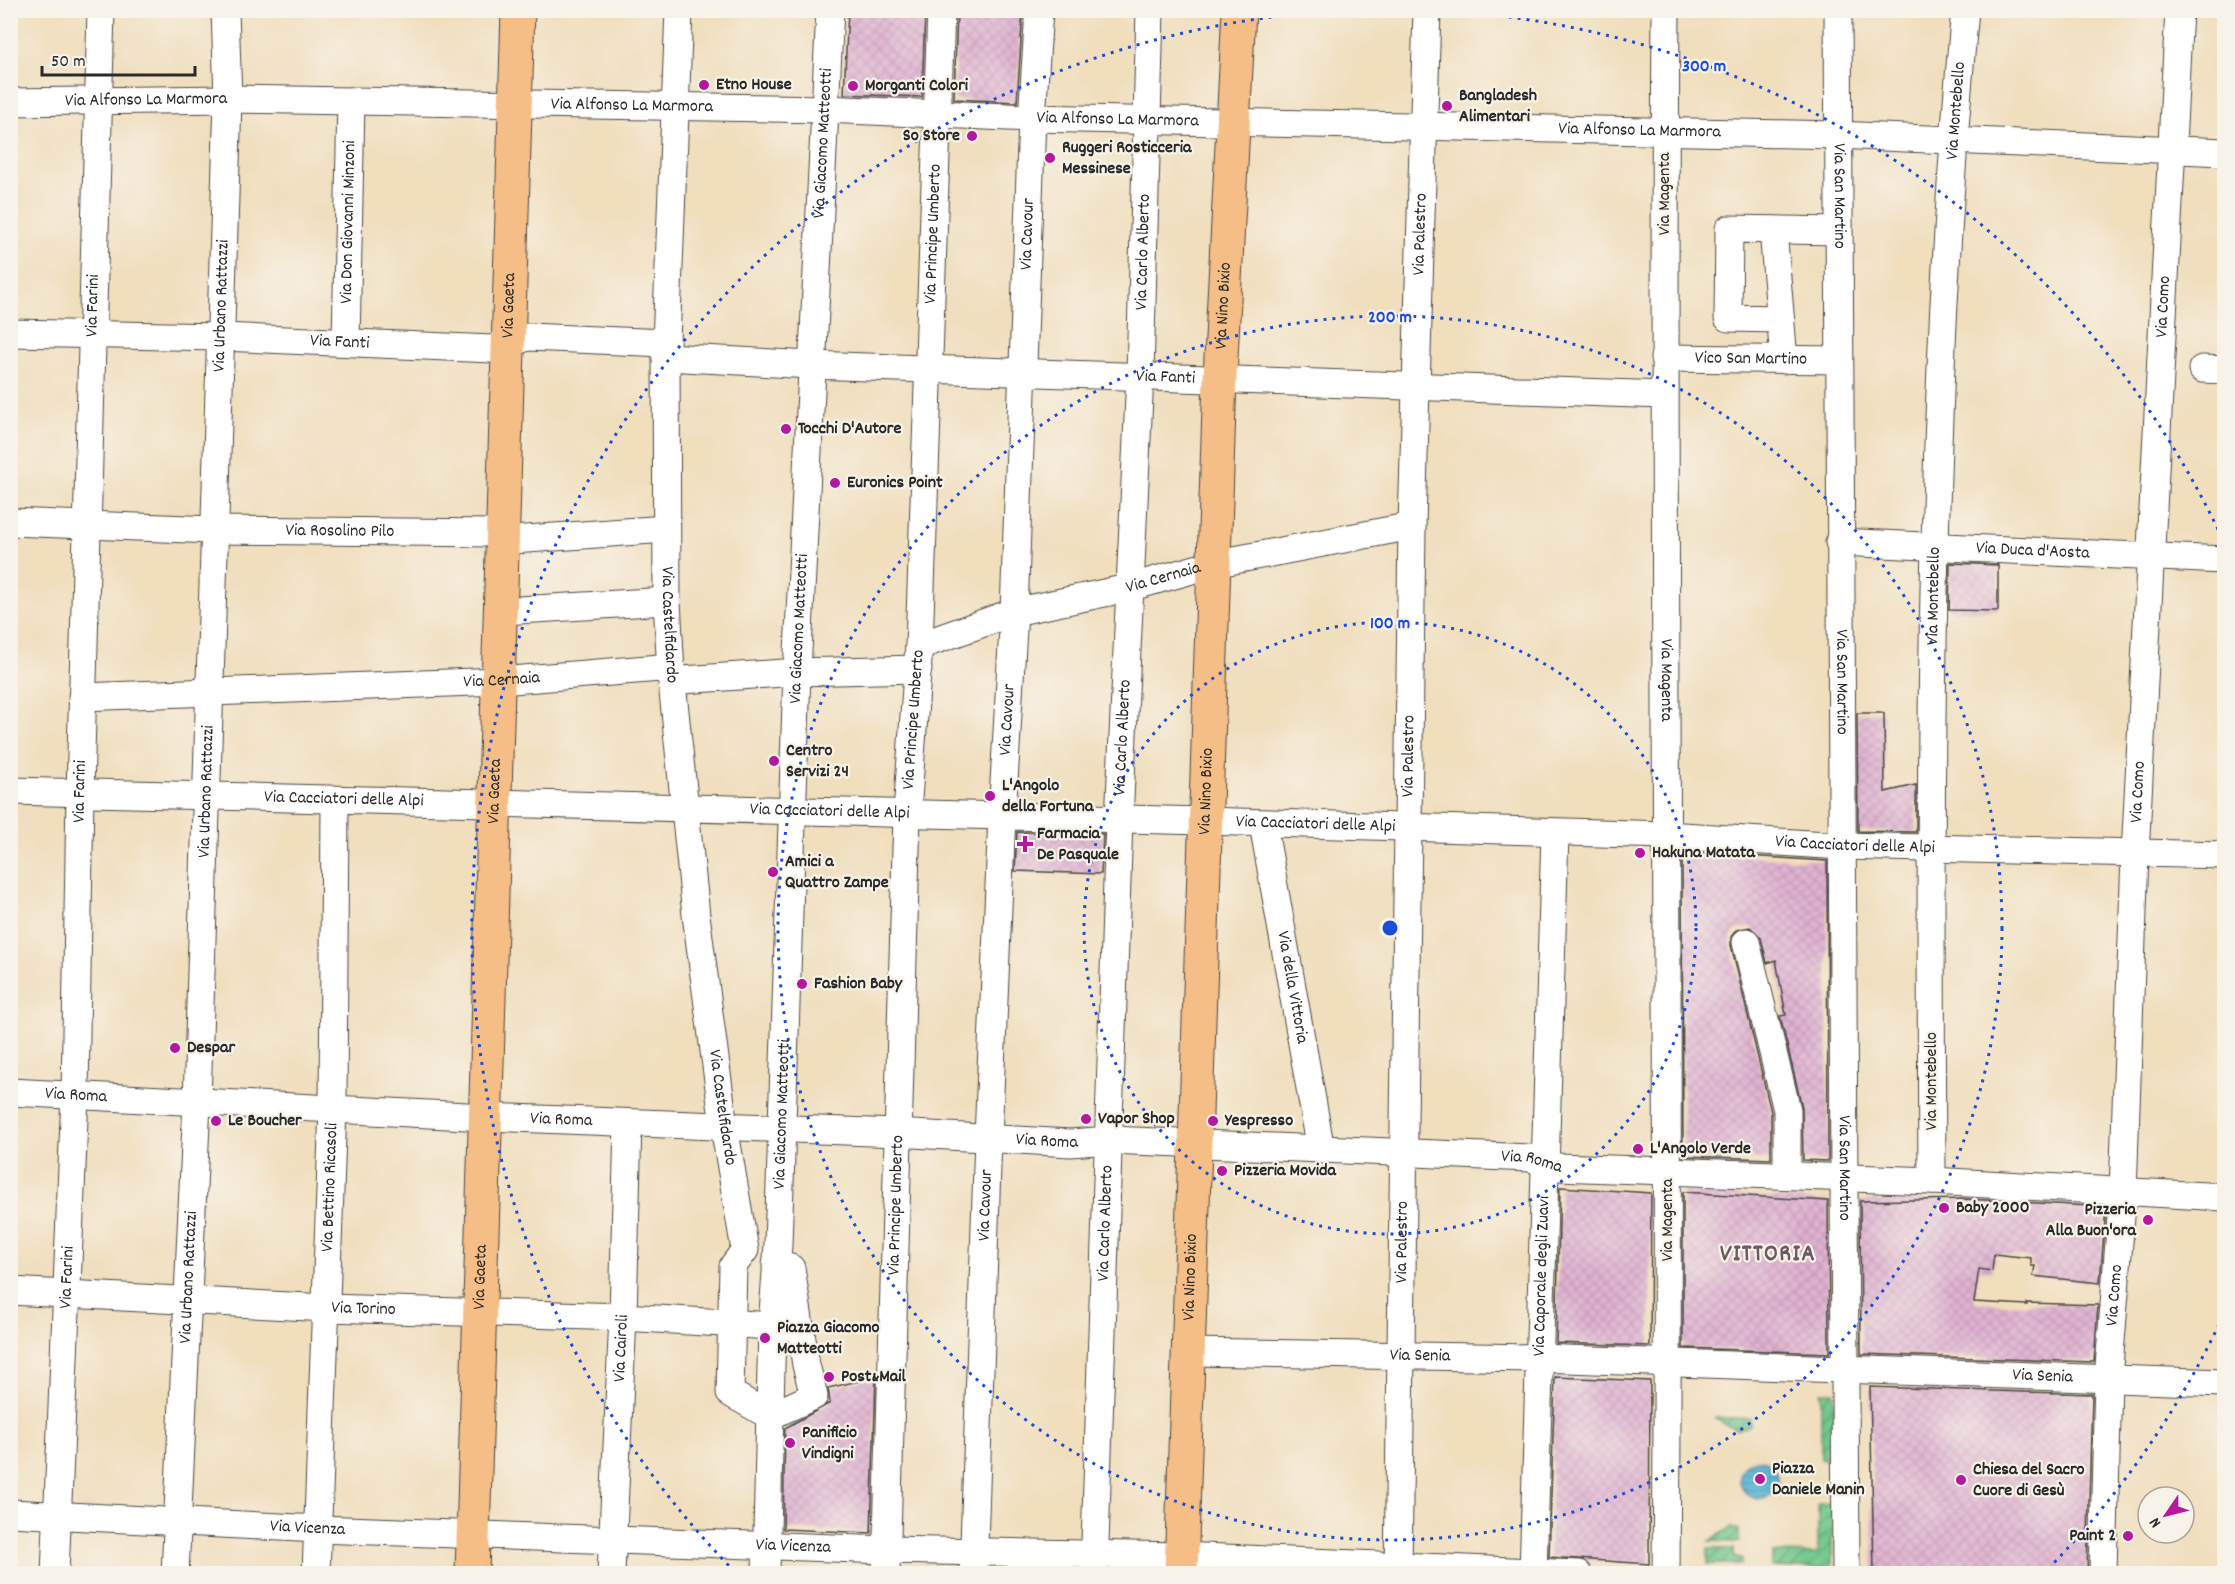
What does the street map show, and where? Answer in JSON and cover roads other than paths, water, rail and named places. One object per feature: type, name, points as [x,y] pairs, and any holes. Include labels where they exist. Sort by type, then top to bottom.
[{"type":"main road","name":"Via Gaeta","points":[[472,1574],[518,10]]},
{"type":"main road","name":"Via Nino Bixio","points":[[1181,1565],[1213,564],[1232,120],[1239,10]]},
{"type":"street","name":"Via Farini","points":[[55,1574],[75,1095],[82,697],[101,10]]},
{"type":"street","name":"Via Urbano Rattazzi","points":[[175,1574],[197,1102],[204,796],[228,99],[225,10]]},
{"type":"street","name":"Via Castelfidardo","points":[[679,10],[666,350],[667,601],[671,673],[696,915],[724,1126],[745,1250],[733,1266],[724,1323]]},
{"type":"street","name":"Via Giacomo Matteotti","points":[[770,1422],[797,672],[830,10]]},
{"type":"street","name":"Via Principe Umberto","points":[[886,1562],[896,1133],[907,813],[918,658],[942,10]]},
{"type":"street","name":"Via Cavour","points":[[974,1563],[988,1138],[1002,816],[1014,612],[1032,118],[1039,10]]},
{"type":"street","name":"Via Carlo Alberto","points":[[1094,1564],[1119,820],[1128,588],[1140,375],[1150,10]]},
{"type":"street","name":"Via Palestro","points":[[1398,1570],[1412,526],[1427,10]]},
{"type":"street","name":"Via Magenta","points":[[1666,10],[1664,395],[1668,1172],[1662,1359],[1666,1574]]},
{"type":"street","name":"Via San Martino","points":[[1838,10],[1842,1178],[1849,1363],[1846,1574]]},
{"type":"street","name":"Via Montebello","points":[[1932,1181],[1930,849],[1933,547],[1952,140],[1965,10]]},
{"type":"street","name":"Via Como","points":[[2103,1574],[2108,1379],[2123,1192],[2135,855],[2179,10]]},
{"type":"street","name":"Via Alfonso La Marmora","points":[[10,102],[228,99],[824,109],[1032,118],[1232,120],[1837,135],[2224,152]]},
{"type":"street","name":"Via Don Giovanni Minzoni","points":[[346,342],[351,101]]},
{"type":"street","points":[[1780,319],[1728,318],[1730,229],[1838,231]]},
{"type":"street","points":[[1773,230],[1784,360]]},
{"type":"street","name":"Via Fanti","points":[[10,333],[221,337],[492,349],[528,337],[811,365],[1220,377],[1664,395]]},
{"type":"street","name":"Vico San Martino","points":[[1664,358],[1839,360]]},
{"type":"street","name":"Via Rosolino Pilo","points":[[10,522],[214,530],[493,533],[513,540],[666,529]]},
{"type":"street","name":"Via Cernaia","points":[[82,697],[500,681],[660,668],[683,680],[797,672],[918,658],[1014,612],[1128,588],[1213,564],[1412,526]]},
{"type":"street","name":"Via Duca d'Aosta","points":[[1839,542],[2224,560]]},
{"type":"street","points":[[502,611],[667,601]]},
{"type":"street","name":"Via Cacciatori delle Alpi","points":[[10,791],[686,810],[1204,821],[1263,825],[1666,835],[1930,849],[2135,855],[2224,855]]},
{"type":"street","name":"Via Bettino Ricasoli","points":[[316,1574],[333,1108],[335,800]]},
{"type":"street","name":"Via della Vittoria","points":[[1263,825],[1321,1150]]},
{"type":"street","name":"Via Caporale degli Zuavi","points":[[1533,1573],[1555,832]]},
{"type":"street","points":[[1746,942],[1787,1110],[1787,1175]]},
{"type":"street","name":"Via Roma","points":[[10,1092],[486,1117],[896,1133],[1070,1143],[1110,1140],[1402,1155],[1530,1158],[1558,1167],[1932,1181],[2224,1197]]},
{"type":"street","name":"Via Cairoli","points":[[611,1574],[623,1317],[628,1123]]},
{"type":"street","points":[[770,1422],[814,1396],[791,1268],[777,1255]]},
{"type":"street","name":"Via Torino","points":[[10,1291],[327,1308],[623,1317],[800,1328]]},
{"type":"street","points":[[724,1323],[730,1393],[770,1422]]},
{"type":"street","name":"Via Senia","points":[[1189,1352],[1849,1363],[2108,1379],[2224,1383]]},
{"type":"street","points":[[766,1574],[770,1422]]},
{"type":"street","name":"Via Vicenza","points":[[10,1513],[318,1529],[767,1546],[886,1562],[1181,1565],[1578,1574]]},
{"type":"water","points":[[1759,1460],[1772,1466],[1778,1479],[1772,1492],[1759,1498],[1746,1492],[1740,1479],[1746,1466]]},
{"type":"place","name":"Etno House","points":[[704,85]]},
{"type":"place","name":"Morganti Colori","points":[[853,86]]},
{"type":"place","name":"Bangladesh Alimentari","points":[[1447,106]]},
{"type":"place","name":"So Store","points":[[972,136]]},
{"type":"place","name":"Ruggeri Rosticceria Messinese","points":[[1050,158]]},
{"type":"place","name":"Tocchi D'Autore","points":[[786,429]]},
{"type":"place","name":"Euronics Point","points":[[835,483]]},
{"type":"place","name":"Centro Servizi 24","points":[[774,761]]},
{"type":"place","name":"L'Angolo della Fortuna","points":[[990,796]]},
{"type":"place","name":"Farmacia De Pasquale","points":[[1025,844]]},
{"type":"place","name":"Hakuna Matata","points":[[1640,853]]},
{"type":"place","name":"Amici a Quattro Zampe","points":[[773,872]]},
{"type":"place","name":"Fashion Baby","points":[[802,984]]},
{"type":"place","name":"Despar","points":[[175,1048]]},
{"type":"place","name":"Vapor Shop","points":[[1086,1119]]},
{"type":"place","name":"Le Boucher","points":[[216,1121]]},
{"type":"place","name":"Yespresso","points":[[1213,1121]]},
{"type":"place","name":"L'Angolo Verde","points":[[1638,1149]]},
{"type":"place","name":"Pizzeria Movida","points":[[1222,1171]]},
{"type":"place","name":"Baby 2000","points":[[1944,1208]]},
{"type":"place","name":"Pizzeria Alla Buon'ora","points":[[2148,1220]]},
{"type":"place","name":"Piazza Giacomo Matteotti","points":[[765,1338]]},
{"type":"place","name":"Post&Mail","points":[[829,1377]]},
{"type":"place","name":"Panificio Vindigni","points":[[790,1443]]},
{"type":"place","name":"Piazza Daniele Manin","points":[[1760,1479]]},
{"type":"place","name":"Chiesa del Sacro Cuore di Gesù","points":[[1961,1480]]},
{"type":"place","name":"Paint 2","points":[[2128,1536]]},
{"type":"district","name":"VITTORIA","points":[[1768,1255]]}]
